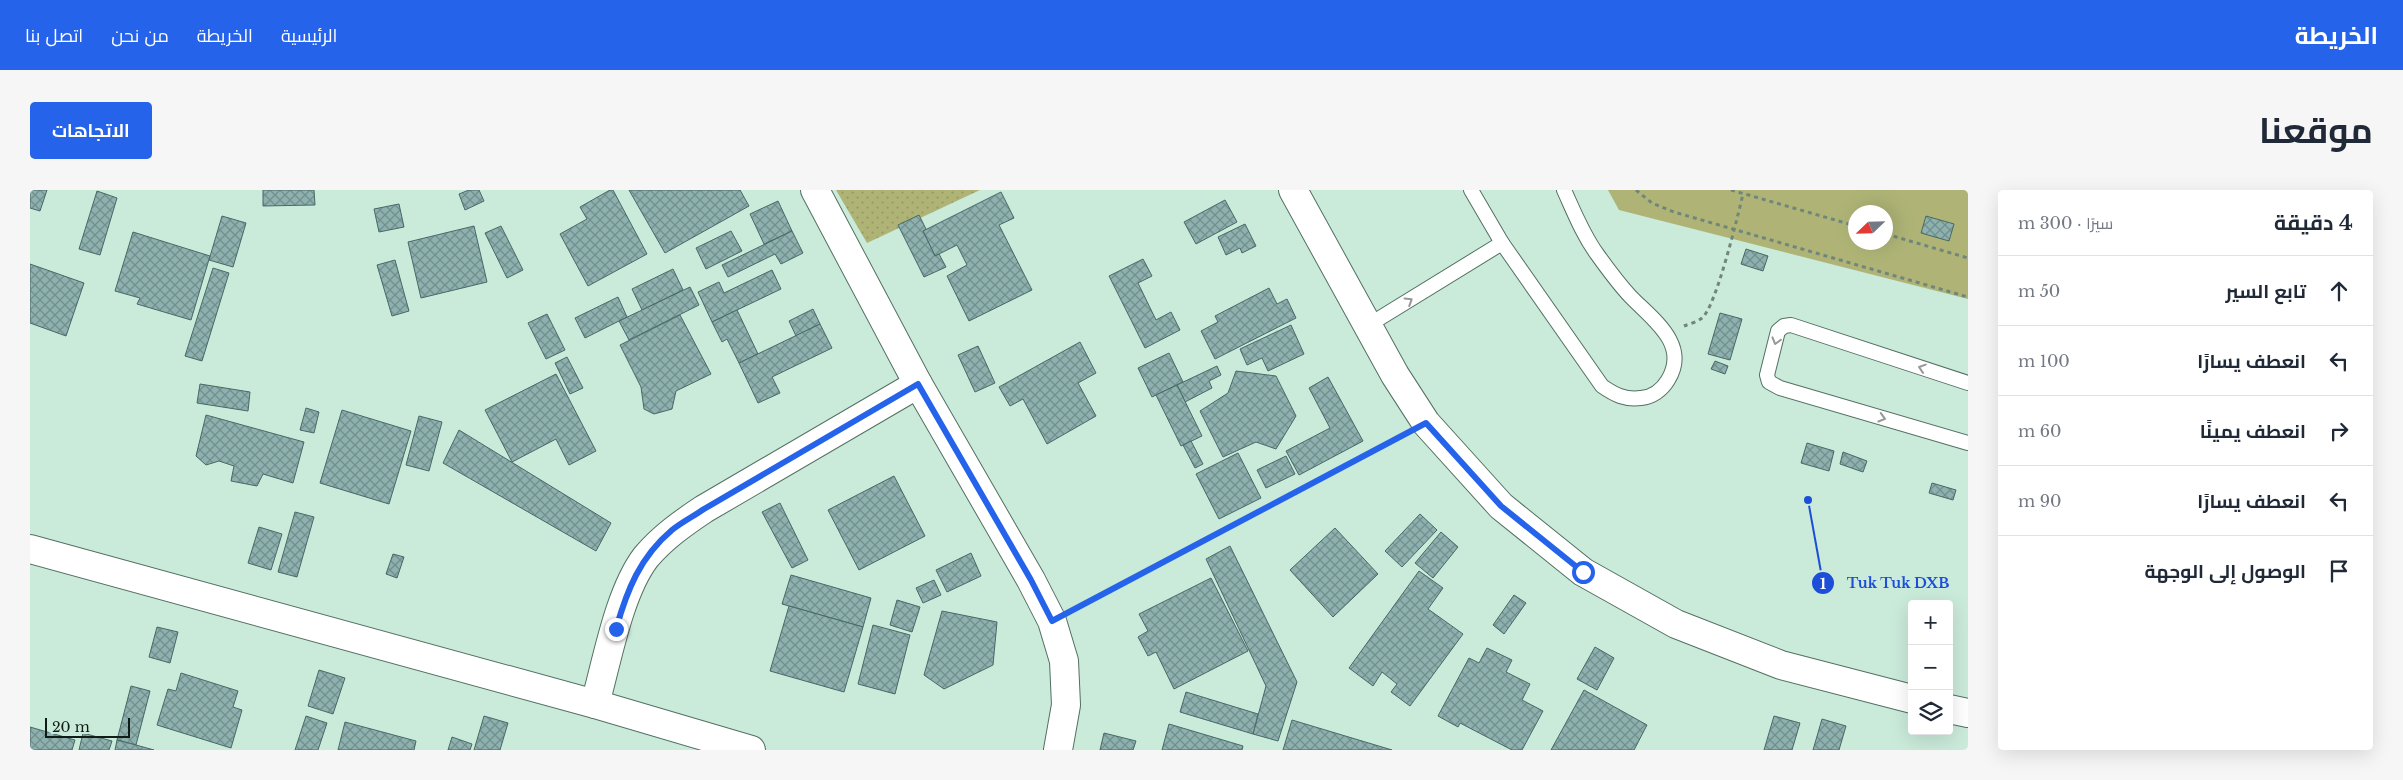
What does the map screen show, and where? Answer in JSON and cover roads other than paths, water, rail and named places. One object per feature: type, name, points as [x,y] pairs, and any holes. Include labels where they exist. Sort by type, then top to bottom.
[{"type":"street","points":[[815,190],[918,384],[1031,580],[1052,621],[1064,661],[1066,696],[1058,750]]},
{"type":"street","points":[[1293,190],[1367,326],[1426,423],[1501,506],[1583,572],[1676,624],[1781,665],[1908,698]]},
{"type":"street","points":[[595,704],[626,592],[645,558],[672,530],[704,509],[918,384]]},
{"type":"street","points":[[30,549],[595,704],[751,750]]},
{"type":"street","points":[[1953,709],[1968,713]]},
{"type":"lane","points":[[1476,194],[1502,243],[1602,386],[1615,395],[1631,399],[1646,398],[1659,391],[1668,381],[1673,370],[1675,357],[1667,333],[1630,295],[1596,252],[1564,190]]},
{"type":"lane","points":[[1367,326],[1502,243]]},
{"type":"lane","points":[[1968,383],[1790,325],[1784,326],[1778,331],[1766,375],[1769,382],[1780,388],[1968,443]]},
{"type":"place","name":"Tuk Tuk DXB","points":[[1808,500]]}]
